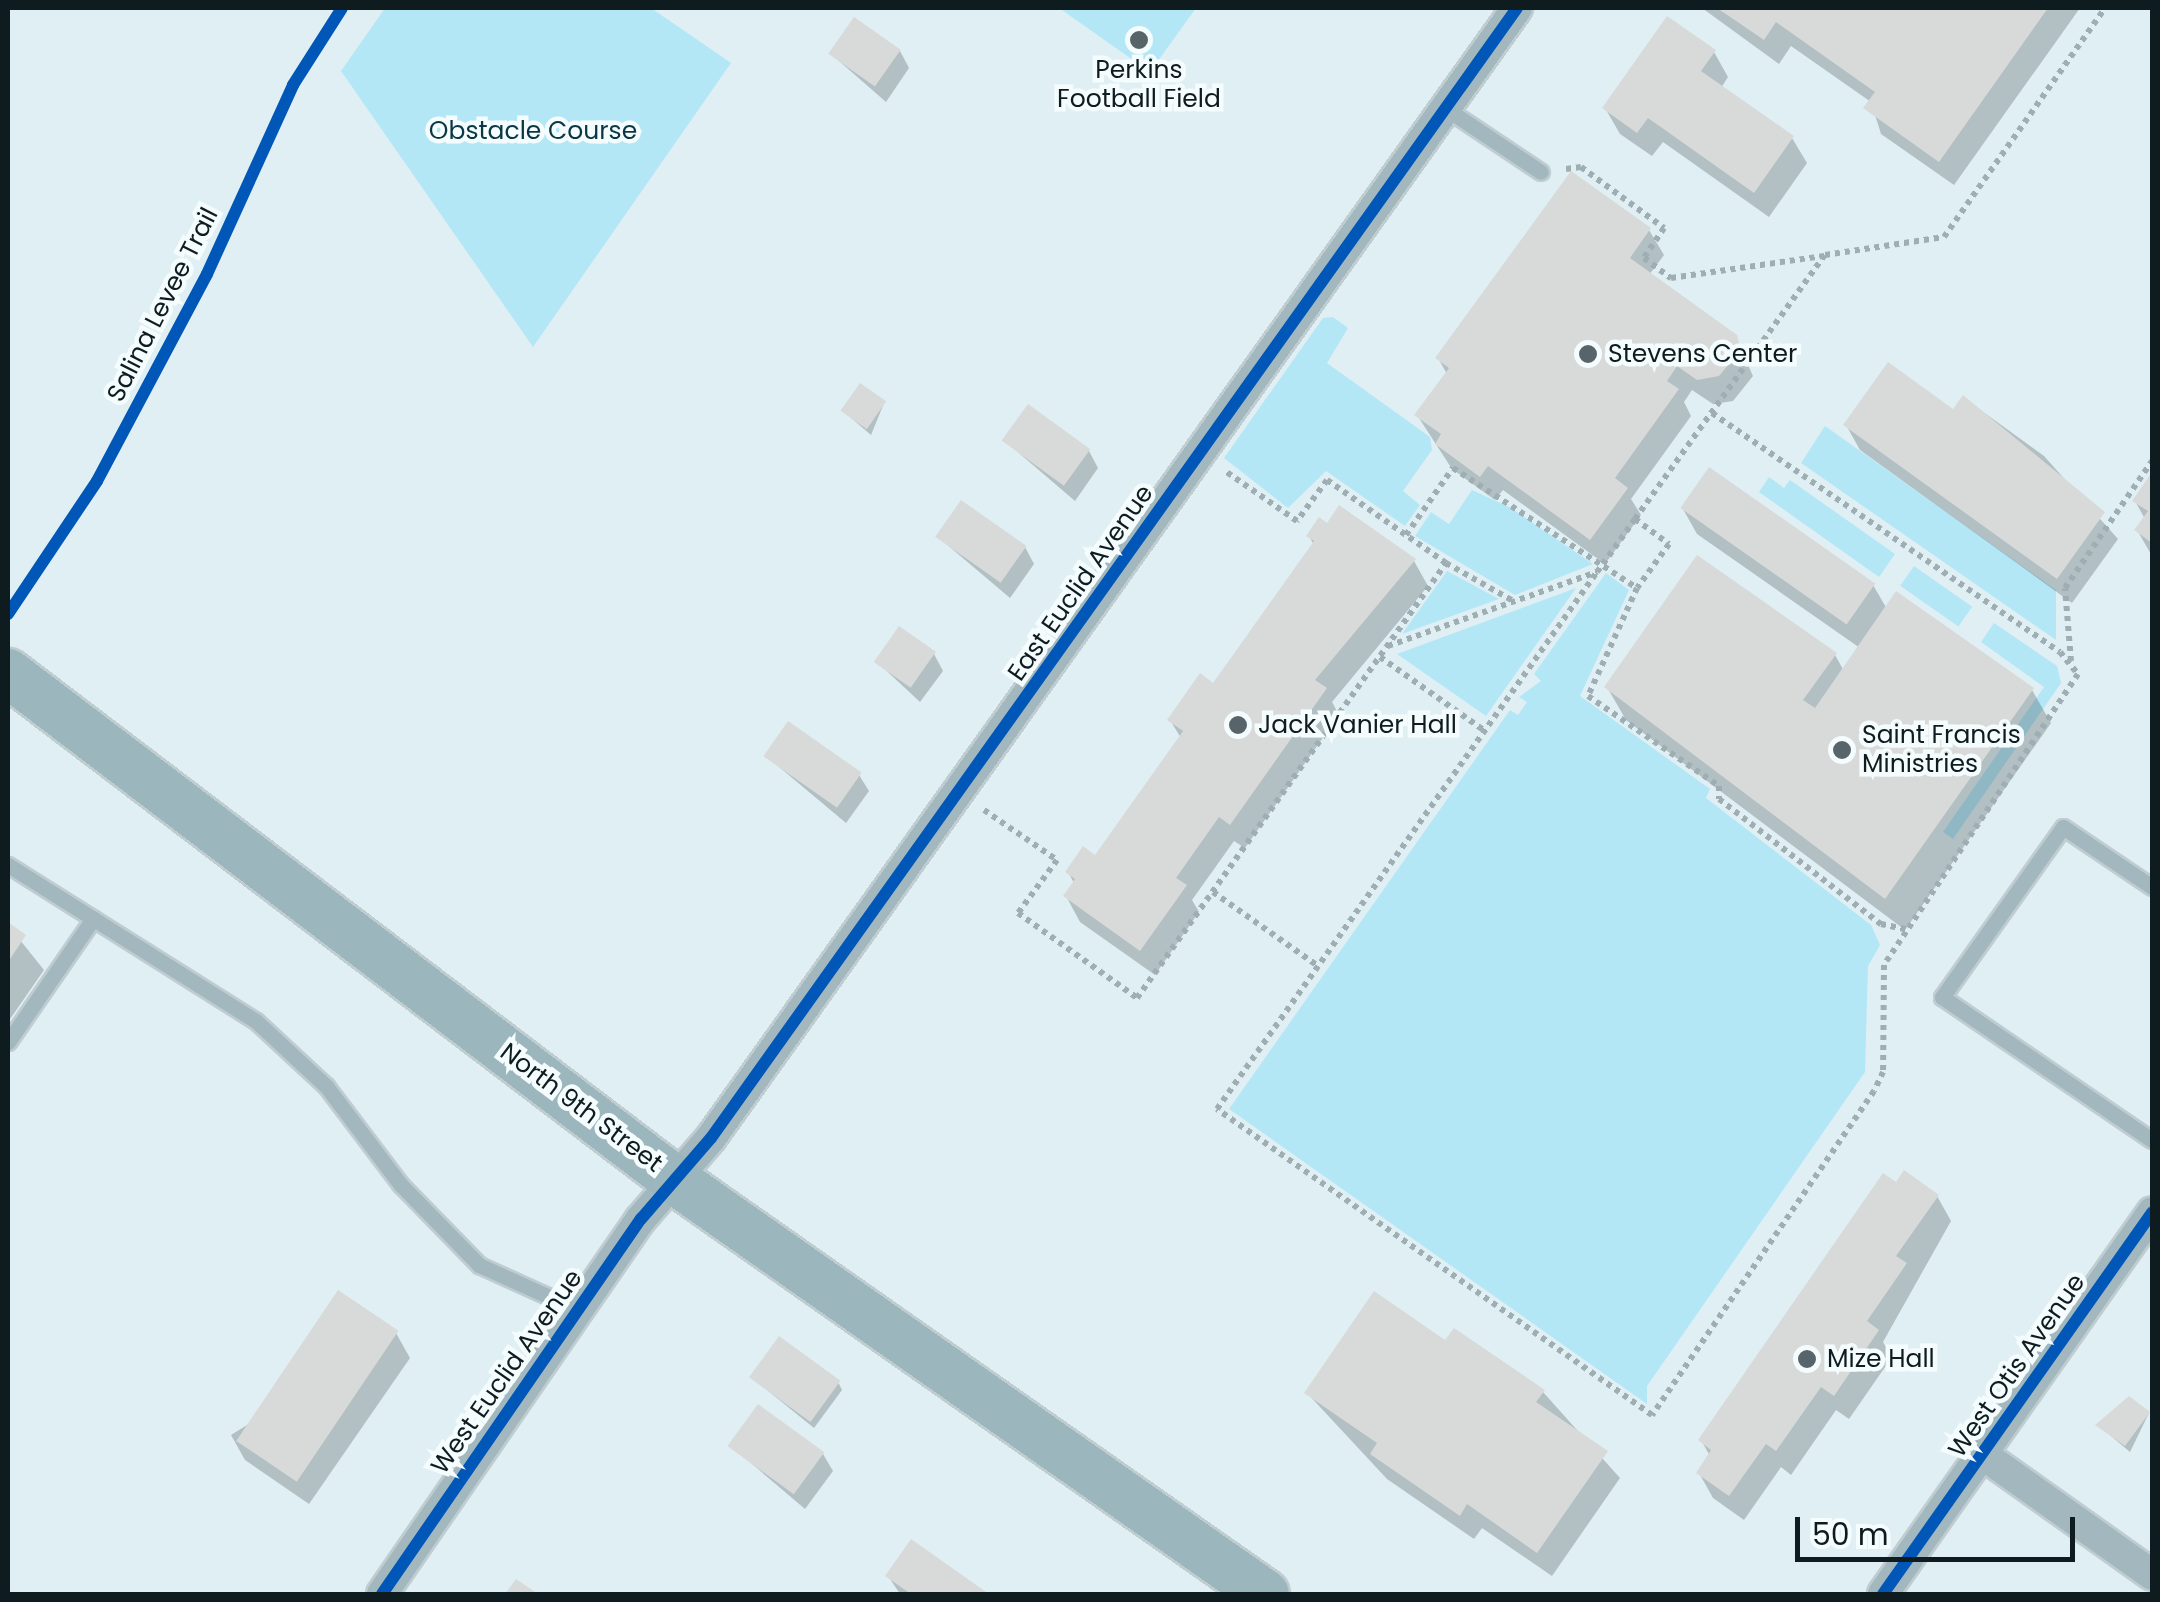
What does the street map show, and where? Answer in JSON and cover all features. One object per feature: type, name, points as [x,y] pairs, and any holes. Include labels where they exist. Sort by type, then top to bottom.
[{"type":"main road","name":"North 9th Street","points":[[8,673],[676,1180],[1266,1594]]},
{"type":"street","name":"East Euclid Avenue","points":[[676,1180],[960,793],[1517,8]]},
{"type":"street","name":"West Euclid Avenue","points":[[382,1594],[578,1310],[676,1180]]},
{"type":"street","name":"West Otis Avenue","points":[[1883,1594],[2148,1227]]},
{"type":"street","points":[[1982,1454],[2152,1575]]},
{"type":"lane","points":[[1446,108],[1541,172]]},
{"type":"lane","points":[[2152,887],[2063,828],[1942,997],[2152,1140]]},
{"type":"lane","points":[[8,866],[256,1021],[326,1086],[401,1185],[479,1266],[578,1310]]},
{"type":"lane","points":[[8,1042],[93,919]]},
{"type":"path","points":[[1541,172],[1581,167],[1664,228],[1644,258],[1671,278],[1944,237],[2105,8]]},
{"type":"path","points":[[1825,255],[1217,1110],[1652,1415],[1874,1091],[1883,1072],[1878,981],[1904,929],[2073,690],[2065,588],[2152,462]]},
{"type":"path","points":[[1712,413],[2071,662]]},
{"type":"path","points":[[1200,454],[1297,522],[1327,480],[1446,564],[1516,602]]},
{"type":"path","points":[[1406,535],[1453,468],[1637,588]]},
{"type":"path","points":[[1635,519],[1669,544],[1637,588],[1588,696],[1719,786],[1718,799],[1881,924],[1904,929]]},
{"type":"path","points":[[960,793],[1057,860],[1018,913],[1137,998],[1446,564]]},
{"type":"path","points":[[1387,647],[1597,572]]},
{"type":"path","points":[[1380,657],[1485,731]]},
{"type":"path","points":[[1213,892],[1318,967]]},
{"type":"green space","name":"Obstacle Course","points":[[385,8],[651,8],[731,63],[533,347],[341,71]]},
{"type":"green space","name":"Perkins Football Field","points":[[1059,8],[1196,8],[1150,72]]},
{"type":"green space","points":[[1333,317],[1348,328],[1327,363],[1430,437],[1432,450],[1403,491],[1420,505],[1405,526],[1326,471],[1288,508],[1224,458],[1323,318]]},
{"type":"green space","points":[[1825,426],[2056,590],[2056,640],[1801,463]]},
{"type":"green space","points":[[1769,477],[1784,488],[1790,480],[1895,554],[1879,577],[1759,492]]},
{"type":"green space","points":[[1472,490],[1511,508],[1593,564],[1515,595],[1415,536],[1431,512],[1449,524]]},
{"type":"green space","points":[[1914,566],[1972,607],[1958,626],[1900,586]]},
{"type":"green space","points":[[1447,571],[1499,599],[1402,634]]},
{"type":"green space","points":[[1606,573],[1629,590],[1580,696],[1710,789],[1706,798],[1871,925],[1880,945],[1868,966],[1865,1072],[1647,1386],[1647,1404],[1229,1109],[1510,710],[1518,715],[1527,702],[1519,697],[1541,681],[1534,674]]},
{"type":"green space","points":[[1576,588],[1486,716],[1397,654]]},
{"type":"green space","points":[[1994,623],[2057,666],[2061,683],[1953,839],[1943,832],[2044,687],[1981,642]]},
{"type":"building","points":[[1717,8],[2048,8],[1939,162],[1863,108],[1875,92],[1776,22],[1764,40]]},
{"type":"building","points":[[1667,16],[1716,50],[1701,71],[1794,136],[1754,193],[1648,118],[1637,133],[1602,108]]},
{"type":"building","points":[[854,17],[901,50],[875,87],[828,54]]},
{"type":"building","name":"Stevens Center","points":[[1571,171],[1651,228],[1630,258],[1737,335],[1741,350],[1719,376],[1697,380],[1677,366],[1667,381],[1679,389],[1615,478],[1628,488],[1590,540],[1488,466],[1480,477],[1435,444],[1441,434],[1414,415],[1449,368],[1435,358]]},
{"type":"building","points":[[1888,362],[1953,409],[1963,395],[2105,512],[2057,579],[1843,425]]},
{"type":"building","points":[[860,383],[886,401],[867,429],[840,411]]},
{"type":"building","points":[[1028,404],[1090,449],[1064,486],[1002,440]]},
{"type":"building","points":[[1709,467],[1875,583],[1847,624],[1680,508]]},
{"type":"building","points":[[2152,472],[2152,543],[2134,530],[2148,511],[2132,501]]},
{"type":"building","points":[[961,500],[1027,546],[1001,583],[935,537]]},
{"type":"building","name":"Jack Vanier Hall","points":[[1339,505],[1416,559],[1315,680],[1327,688],[1230,825],[1219,817],[1176,878],[1187,885],[1140,951],[1063,896],[1075,879],[1065,872],[1083,846],[1095,855],[1183,731],[1167,720],[1200,673],[1213,683],[1314,541],[1306,536],[1319,517],[1327,523]]},
{"type":"building","name":"Saint Francis Ministries","points":[[1697,555],[1837,653],[1803,700],[1815,708],[1896,591],[2034,688],[1885,899],[1604,687]]},
{"type":"building","points":[[899,626],[936,652],[911,688],[874,662]]},
{"type":"building","points":[[788,721],[862,773],[837,808],[763,756]]},
{"type":"building","points":[[8,922],[26,935],[8,962]]},
{"type":"building","name":"Mize Hall","points":[[1904,1170],[1939,1195],[1896,1256],[1907,1263],[1867,1321],[1879,1330],[1834,1396],[1821,1387],[1776,1451],[1766,1444],[1729,1496],[1696,1473],[1711,1450],[1698,1440],[1883,1173],[1896,1182]]},
{"type":"building","points":[[338,1290],[399,1331],[297,1482],[236,1441]]},
{"type":"building","points":[[1374,1291],[1445,1340],[1454,1328],[1545,1390],[1536,1402],[1608,1451],[1537,1553],[1467,1504],[1460,1516],[1370,1454],[1377,1443],[1304,1393]]},
{"type":"building","points":[[779,1336],[840,1381],[811,1422],[749,1377]]},
{"type":"building","points":[[2129,1396],[2150,1412],[2125,1446],[2095,1425]]},
{"type":"building","points":[[758,1404],[824,1452],[794,1494],[727,1446]]},
{"type":"building","points":[[911,1539],[989,1594],[911,1594],[885,1576]]},
{"type":"building","points":[[516,1579],[538,1594],[505,1594]]},
{"type":"cycle path","name":"Salina Levee Trail","points":[[8,614],[97,481],[207,274],[293,85],[342,8]]},
{"type":"cycle path","points":[[382,1594],[641,1219],[711,1138],[1517,8]]},
{"type":"cycle path","points":[[1883,1594],[2152,1212]]},
{"type":"place","name":"Perkins Football Field","points":[[1139,40]]},
{"type":"place","name":"Stevens Center","points":[[1588,354]]},
{"type":"place","name":"Jack Vanier Hall","points":[[1238,725]]},
{"type":"place","name":"Saint Francis Ministries","points":[[1842,750]]},
{"type":"place","name":"Mize Hall","points":[[1807,1359]]}]
